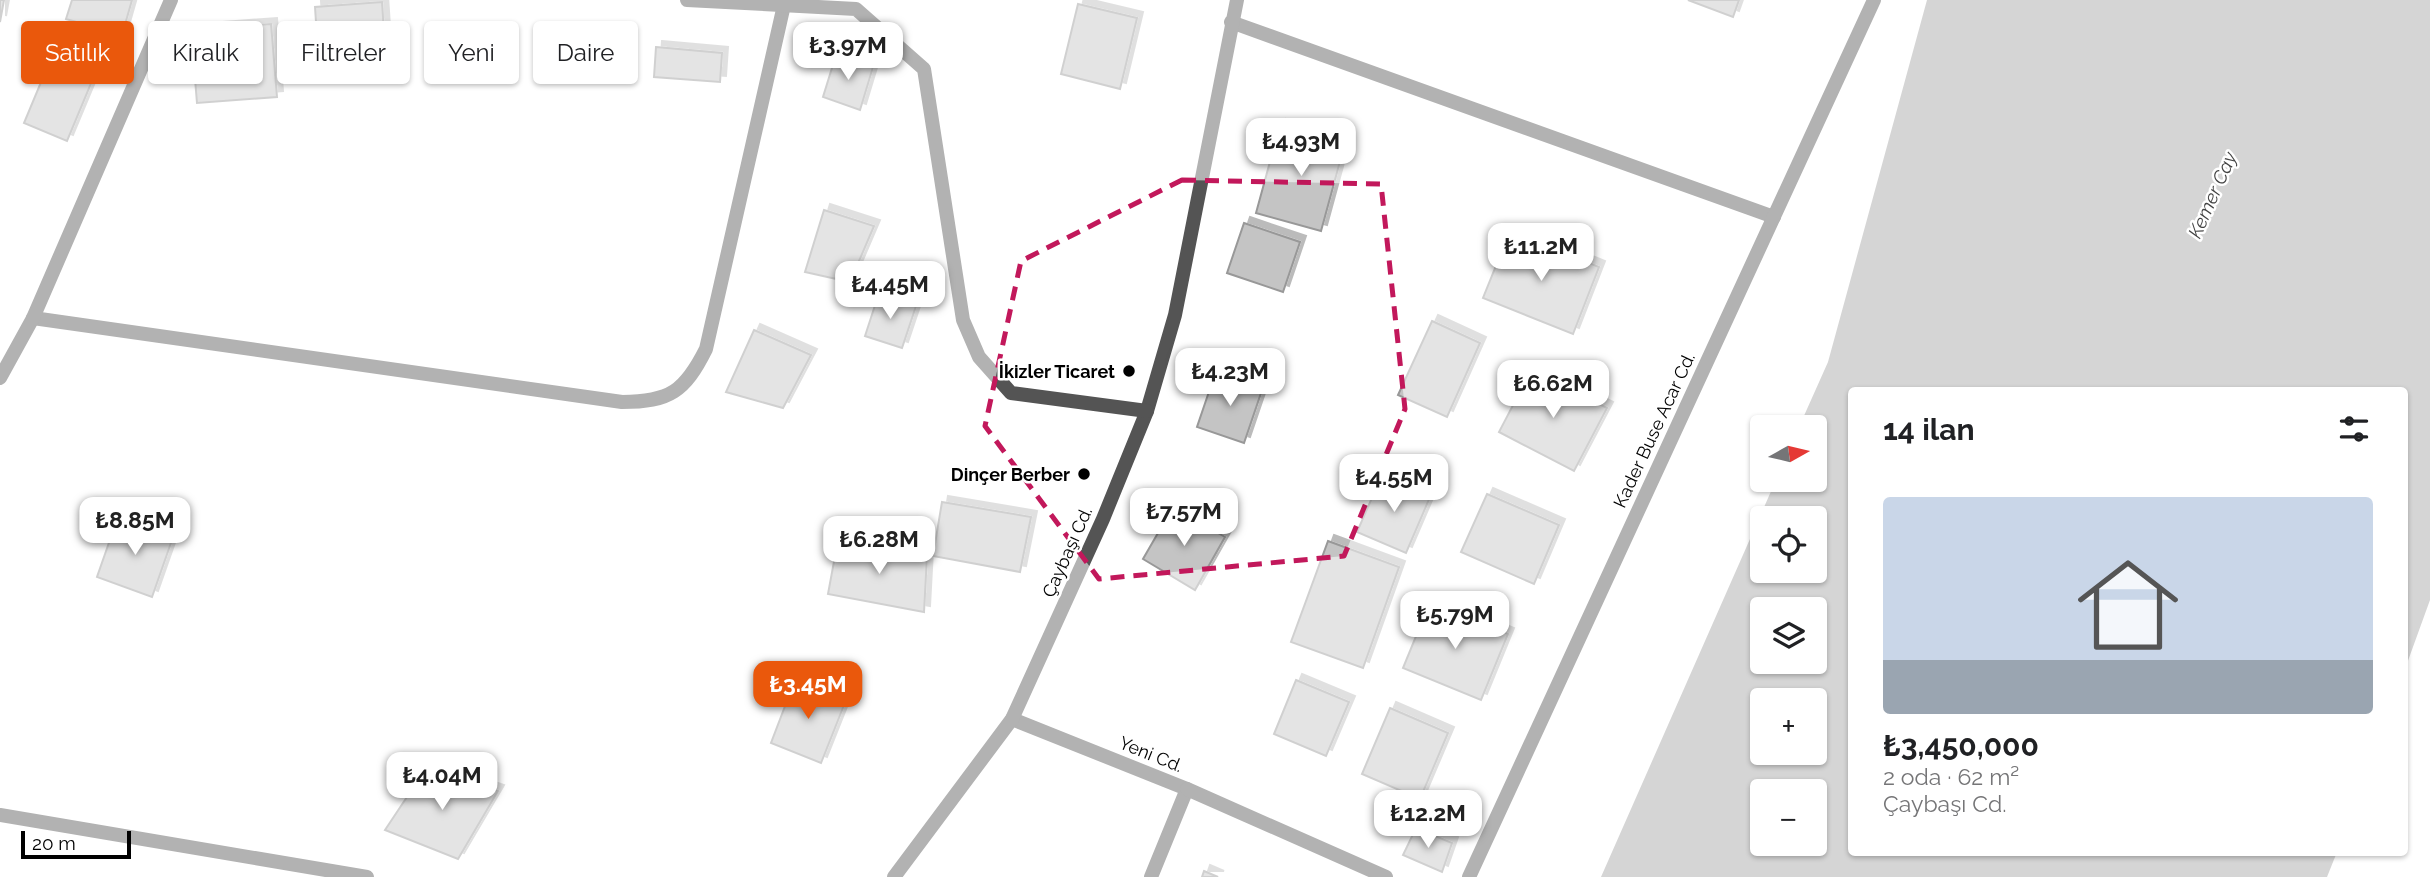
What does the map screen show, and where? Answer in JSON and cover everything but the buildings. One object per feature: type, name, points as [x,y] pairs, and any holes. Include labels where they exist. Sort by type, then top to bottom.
[{"type":"street","points":[[0,378],[33,318],[171,0]]},
{"type":"street","points":[[687,0],[856,9],[923,69],[963,320],[979,357],[1011,393],[1147,411]]},
{"type":"street","name":"Çaybaşı Cd.","points":[[894,877],[1012,719],[1103,519],[1147,411],[1175,315],[1237,0]]},
{"type":"street","name":"Kader Buse Acar Cd.","points":[[1469,877],[1874,0]]},
{"type":"street","points":[[33,318],[622,402],[652,402],[675,393],[691,378],[706,349],[784,5]]},
{"type":"street","points":[[1231,22],[1774,218]]},
{"type":"street","name":"Yeni Cd.","points":[[1012,719],[1187,789],[1151,877]]},
{"type":"street","points":[[1187,789],[1386,877]]},
{"type":"street","points":[[0,815],[367,877]]},
{"type":"highlighted area","points":[[1182,180],[1381,184],[1405,409],[1344,556],[1099,579],[985,426],[1021,261]]},
{"type":"water","name":"Kemer Cay","points":[[1927,0],[2430,0],[2430,600],[2408,661],[2408,387],[1848,387],[1848,856],[2335,856],[2327,877],[1601,877],[1750,539],[1750,583],[1827,583],[1827,506],[1765,506],[1771,492],[1827,492],[1827,415],[1804,415],[1828,362]]},
{"type":"place","name":"İkizler Ticaret","points":[[1129,371]]},
{"type":"place","name":"Dinçer Berber","points":[[1084,474]]}]
